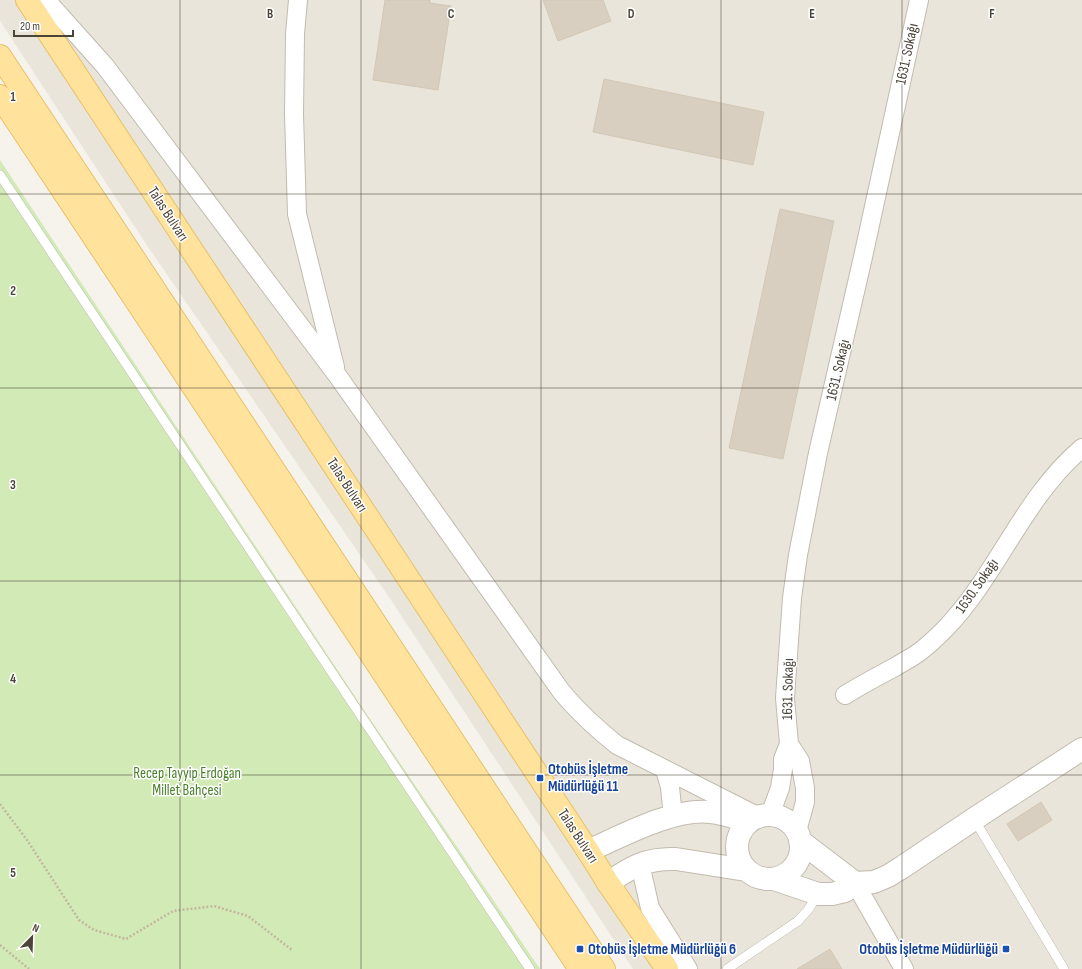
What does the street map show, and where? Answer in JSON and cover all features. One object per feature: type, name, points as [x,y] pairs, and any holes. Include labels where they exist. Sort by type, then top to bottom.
[{"type":"main road","name":"Talas Bulvarı","points":[[27,0],[608,883],[667,969]]},
{"type":"main road","points":[[0,56],[604,969]]},
{"type":"main road","points":[[0,96],[580,969]]},
{"type":"street","points":[[46,0],[105,66],[337,376],[556,685],[569,701],[597,729],[617,745],[759,818]]},
{"type":"street","points":[[298,0],[295,34],[294,114],[297,214],[337,376]]},
{"type":"street","name":"1631. Sokağı","points":[[759,818],[780,788],[783,759],[789,744],[785,698],[796,566],[818,453],[858,280],[918,0]]},
{"type":"street","name":"1630. Sokağı","points":[[845,695],[918,654],[946,628],[960,612],[1010,539],[1024,515],[1041,492],[1082,448]]},
{"type":"street","name":"1631. Sokağı","points":[[789,744],[800,761],[805,788],[805,802],[799,836]]},
{"type":"street","points":[[774,879],[818,894],[832,894],[845,891],[855,883],[874,882],[901,868],[1082,749]]},
{"type":"street","points":[[665,770],[670,787],[673,817]]},
{"type":"street","points":[[588,851],[656,822],[689,813],[710,812],[759,818],[780,817],[789,822],[799,836],[855,883],[904,969]]},
{"type":"street","points":[[759,818],[742,830],[737,840],[737,850],[740,861],[746,870],[754,876],[764,879],[774,879],[784,876],[792,870],[798,861],[801,851],[799,836]]},
{"type":"street","points":[[608,883],[628,869],[640,864],[665,859],[676,859],[746,870]]},
{"type":"street","points":[[640,864],[650,908],[688,969]]},
{"type":"lane","points":[[0,175],[530,969]]},
{"type":"lane","points":[[974,819],[1064,969]]},
{"type":"lane","points":[[727,969],[798,921],[811,906],[818,894]]},
{"type":"path","points":[[0,804],[27,840],[79,920],[94,930],[126,939],[173,911],[214,906],[248,916],[292,950]]},
{"type":"path","points":[[0,945],[29,969]]},
{"type":"shaded area","points":[[0,0],[1082,0],[1082,969],[633,969],[391,600],[146,244],[0,21]]},
{"type":"green space","name":"Recep Tayyip Erdoğan Millet Bahçesi","points":[[0,160],[366,713],[540,969],[0,969]]},
{"type":"building","points":[[385,0],[430,0],[430,3],[451,6],[438,90],[373,80]]},
{"type":"building","points":[[543,0],[603,0],[611,21],[558,41]]},
{"type":"building","points":[[604,79],[764,112],[753,165],[593,132]]},
{"type":"building","points":[[780,209],[834,221],[783,459],[729,448]]},
{"type":"building","points":[[1041,802],[1052,820],[1018,841],[1007,824]]},
{"type":"building","points":[[830,949],[842,969],[797,969]]},
{"type":"place","name":"Otobüs İşletme Müdürlüğü 11","points":[[540,778]]},
{"type":"place","name":"Otobüs İşletme Müdürlüğü 6","points":[[580,949]]},
{"type":"place","name":"Otobüs İşletme Müdürlüğü","points":[[1006,949]]}]
